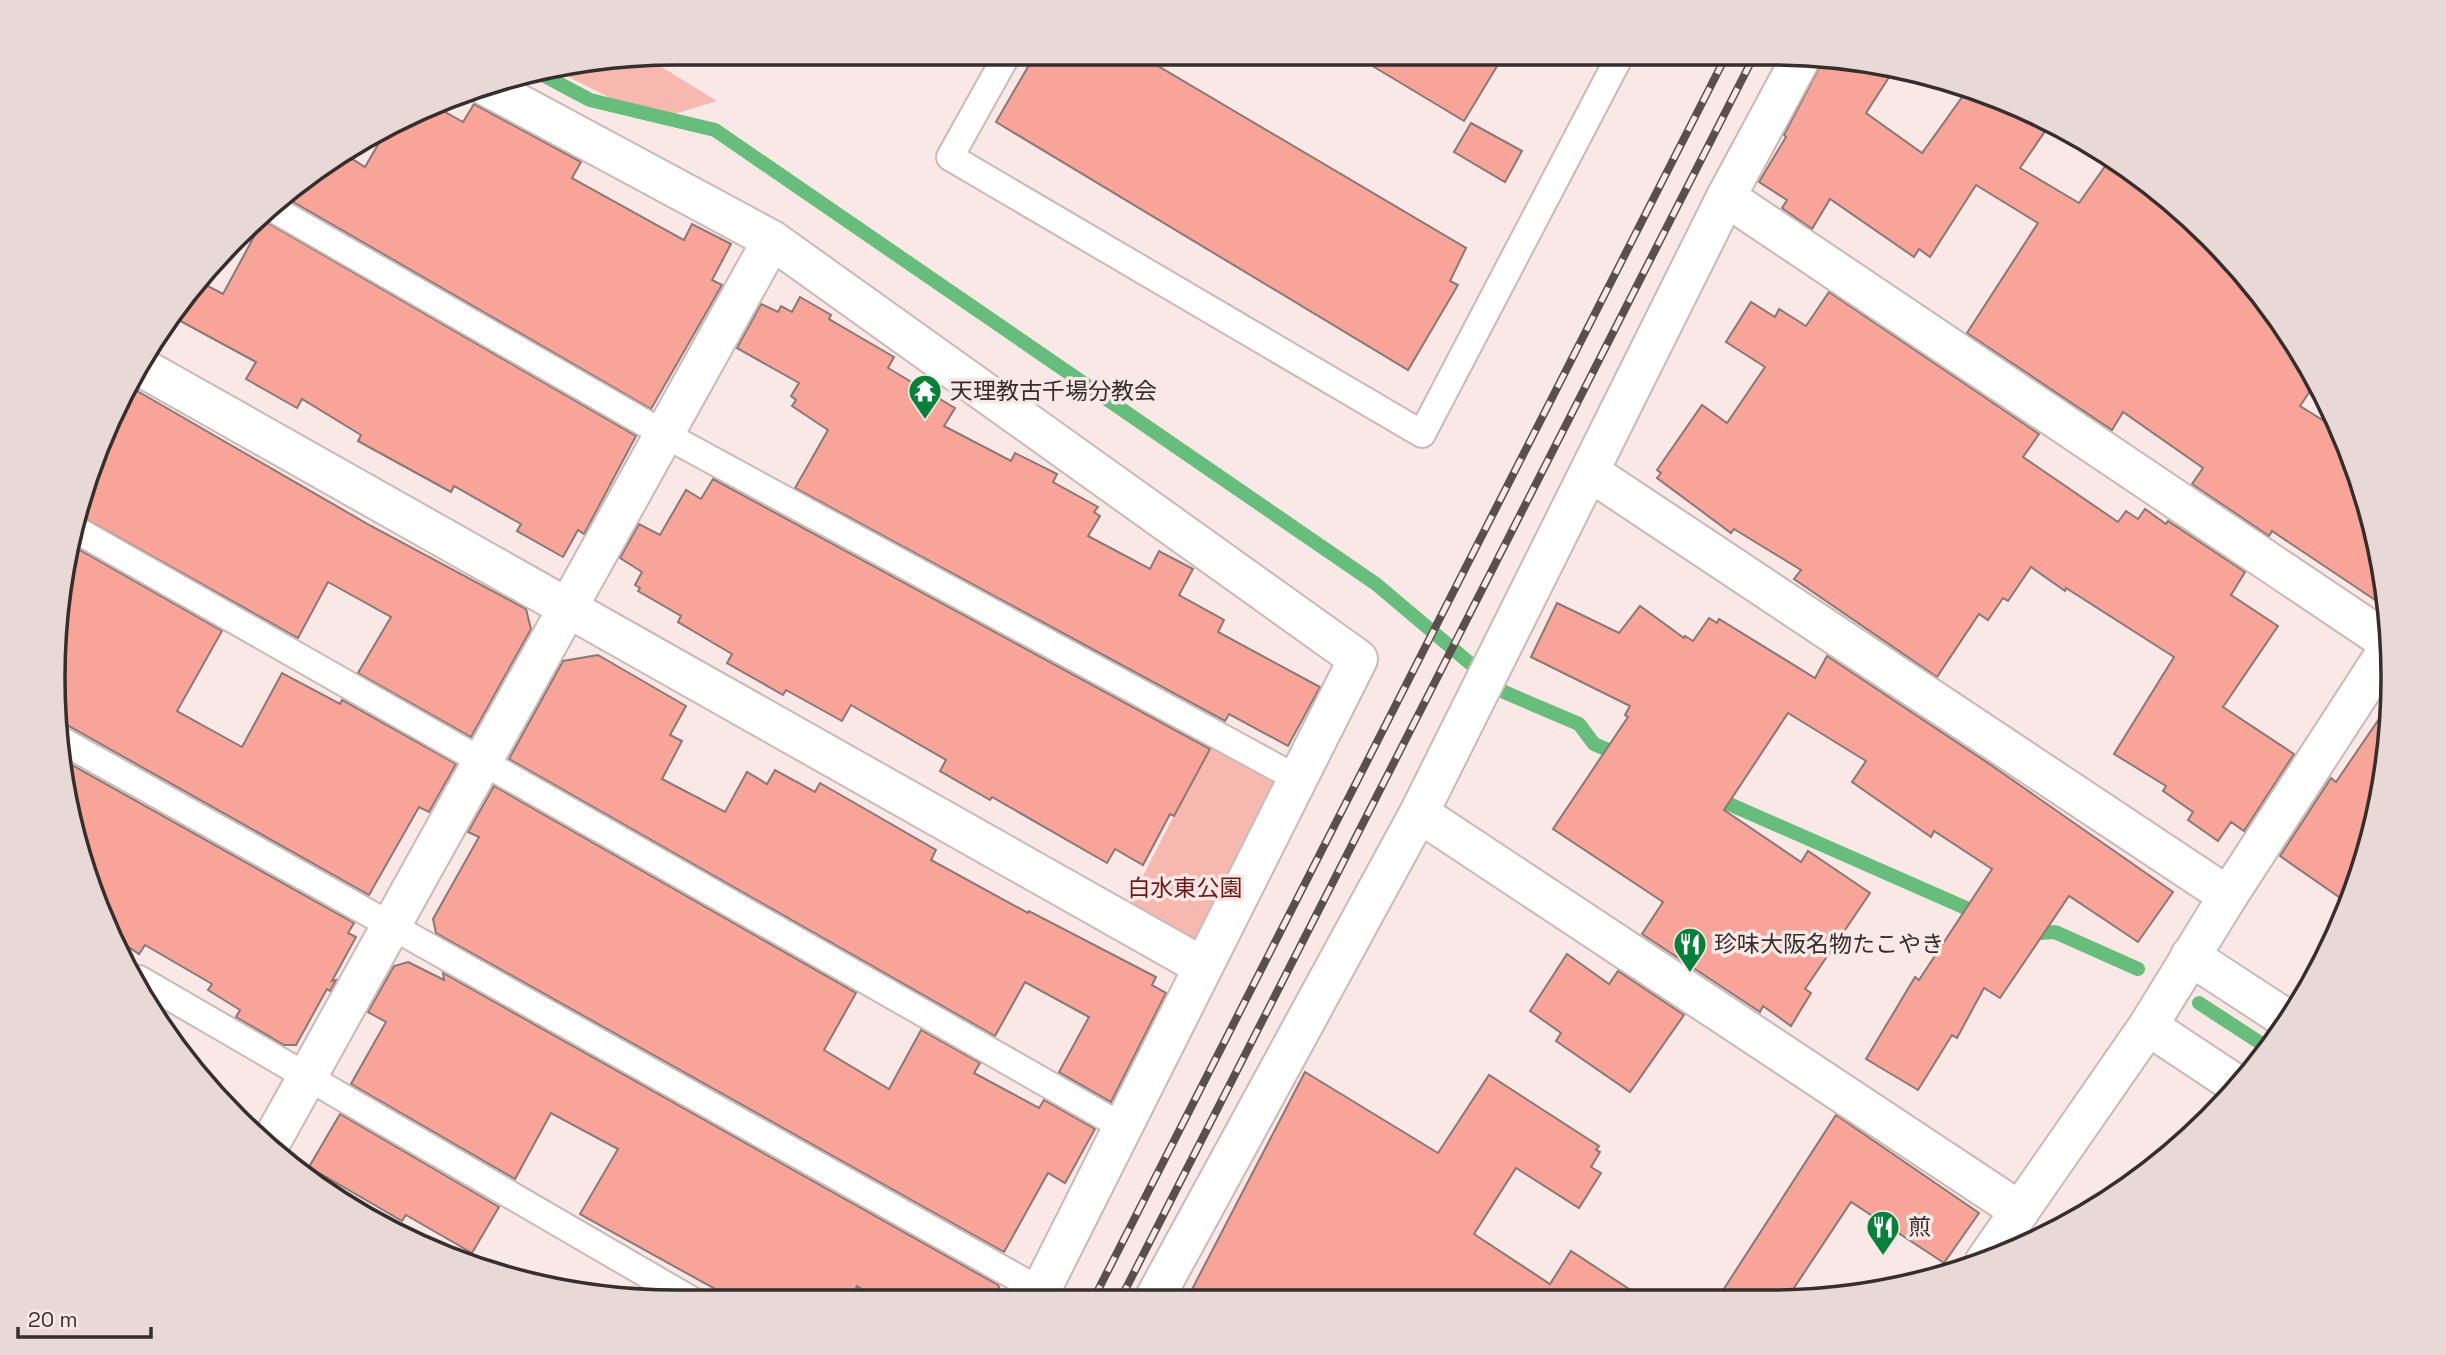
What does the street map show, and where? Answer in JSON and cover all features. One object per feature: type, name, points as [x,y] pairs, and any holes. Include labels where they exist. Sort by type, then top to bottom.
[{"type":"street","points":[[1159,1290],[1419,813],[1726,197],[1797,66]]},
{"type":"street","points":[[497,92],[772,240],[1358,659],[1041,1290]]},
{"type":"street","points":[[1726,197],[2380,636]]},
{"type":"street","points":[[273,1138],[772,240]]},
{"type":"street","points":[[147,371],[1202,966]]},
{"type":"street","points":[[1590,472],[2228,896]]},
{"type":"street","points":[[1995,1247],[2148,1026],[2228,896],[2381,662]]},
{"type":"street","points":[[1419,813],[2020,1211]]},
{"type":"street","points":[[2190,956],[2280,1015]]},
{"type":"street","points":[[2148,1026],[2230,1081]]},
{"type":"lane","points":[[1001,65],[950,158],[1422,434],[1615,65]]},
{"type":"lane","points":[[279,212],[664,434],[1298,779]]},
{"type":"lane","points":[[83,534],[1123,1127]]},
{"type":"lane","points":[[69,745],[392,925],[1029,1290]]},
{"type":"lane","points":[[147,983],[674,1290]]},
{"type":"green space","points":[[659,65],[717,101],[654,120],[566,76]]},
{"type":"green space","name":"白水東公園","points":[[1211,743],[1276,781],[1212,931],[1187,946],[1125,911]]},
{"type":"building","points":[[1029,65],[1156,65],[1466,248],[1450,281],[1458,285],[1408,370],[996,122]]},
{"type":"building","points":[[1371,65],[1498,65],[1464,121]]},
{"type":"building","points":[[1819,67],[1848,70],[1889,77],[1866,113],[1922,153],[1963,96],[2045,131],[2020,168],[2079,203],[2105,166],[2142,191],[2202,244],[2229,273],[2255,304],[2299,371],[2310,391],[2300,406],[2325,422],[2349,481],[2369,558],[2376,601],[2272,531],[2269,536],[2192,484],[2203,468],[2123,412],[2112,430],[1967,333],[2038,223],[1976,185],[1930,257],[1919,249],[1914,257],[1830,199],[1812,229],[1782,208],[1787,200],[1759,182],[1786,137],[1784,135]]},
{"type":"building","points":[[474,104],[581,162],[572,178],[684,240],[692,224],[731,244],[712,280],[722,285],[651,409],[292,201],[352,159],[365,167],[379,143],[406,128],[443,111],[463,122]]},
{"type":"building","points":[[1471,123],[1522,151],[1505,182],[1454,152]]},
{"type":"building","points":[[267,222],[636,436],[584,534],[578,530],[563,557],[517,531],[521,524],[454,486],[451,492],[358,441],[361,435],[302,399],[297,408],[246,379],[256,362],[179,321],[207,285],[223,294],[256,233]]},
{"type":"building","points":[[1829,292],[2039,434],[2023,457],[2118,522],[2126,511],[2138,519],[2145,509],[2166,524],[2168,521],[2245,572],[2231,595],[2278,626],[2223,707],[2294,754],[2244,831],[2231,822],[2218,841],[2188,820],[2193,812],[2163,791],[2166,786],[2114,754],[2174,657],[2066,588],[2065,591],[2031,567],[2008,601],[2003,598],[1988,620],[1979,614],[1937,677],[1794,579],[1801,570],[1734,529],[1731,533],[1657,478],[1661,473],[1657,470],[1702,405],[1727,423],[1765,367],[1726,342],[1751,302],[1775,317],[1779,309],[1806,326]]},
{"type":"building","points":[[800,297],[831,315],[829,319],[894,357],[888,368],[955,408],[944,426],[1011,461],[1015,453],[1057,474],[1053,482],[1098,507],[1094,512],[1100,516],[1088,536],[1150,569],[1159,551],[1193,569],[1179,595],[1224,620],[1218,632],[1320,687],[1288,746],[1229,714],[1225,721],[795,488],[828,430],[792,406],[796,400],[791,396],[799,383],[737,348],[761,304],[778,312],[781,306],[792,312]]},
{"type":"building","points":[[136,391],[371,526],[526,609],[531,629],[471,737],[358,673],[391,617],[328,582],[298,638],[86,519],[111,443]]},
{"type":"building","points":[[713,479],[1210,749],[1174,816],[1170,814],[1143,865],[1115,849],[1107,863],[992,797],[990,800],[940,771],[946,760],[851,705],[842,721],[786,690],[783,695],[727,663],[732,654],[678,622],[681,616],[638,591],[640,588],[635,585],[642,572],[620,558],[639,524],[660,535],[686,490],[701,499]]},
{"type":"building","points":[[79,550],[222,631],[177,711],[242,747],[282,673],[340,704],[342,700],[456,764],[429,812],[419,807],[369,895],[67,725],[66,637]]},
{"type":"building","points":[[1557,603],[1619,633],[1640,606],[1684,638],[1685,636],[1693,641],[1709,618],[1717,623],[1719,619],[1815,678],[1827,656],[1991,765],[2173,892],[2138,942],[2069,896],[2000,998],[1984,988],[1957,1038],[1952,1035],[1918,1090],[1866,1059],[1915,977],[1919,980],[1992,869],[1934,831],[1931,837],[1852,782],[1866,761],[1788,713],[1724,810],[1801,862],[1808,851],[1870,893],[1805,989],[1811,993],[1791,1026],[1763,1006],[1760,1012],[1642,934],[1663,902],[1553,829],[1628,717],[1625,715],[1630,706],[1531,657]]},
{"type":"building","points":[[598,655],[686,706],[670,735],[682,741],[662,779],[725,812],[747,772],[767,784],[775,770],[815,792],[820,783],[936,850],[931,860],[1028,913],[1029,911],[1156,977],[1152,985],[1166,993],[1111,1102],[1059,1072],[1089,1017],[1025,982],[995,1036],[509,759],[563,661]]},
{"type":"building","points":[[2380,718],[2369,797],[2340,898],[2280,856],[2331,778],[2336,782]]},
{"type":"building","points":[[71,765],[354,923],[348,933],[356,937],[332,981],[336,980],[330,991],[327,989],[296,1045],[284,1045],[236,1017],[240,1010],[208,990],[212,984],[145,945],[139,954],[126,946],[97,874]]},
{"type":"building","points":[[494,786],[856,993],[824,1050],[889,1089],[921,1030],[980,1063],[974,1073],[1039,1108],[1044,1100],[1095,1129],[1065,1183],[1048,1173],[1004,1252],[436,933],[433,919],[479,837],[468,832]]},
{"type":"building","points":[[1567,954],[1609,984],[1618,971],[1684,1015],[1630,1092],[1556,1041],[1561,1033],[1530,1011]]},
{"type":"building","points":[[408,962],[444,980],[443,973],[998,1285],[1000,1290],[864,1290],[857,1286],[855,1290],[714,1290],[580,1214],[618,1149],[551,1113],[515,1179],[351,1084],[386,1022],[368,1012],[394,966]]},
{"type":"building","points":[[1305,1072],[1438,1153],[1489,1075],[1599,1146],[1596,1150],[1600,1152],[1591,1167],[1601,1173],[1579,1208],[1516,1168],[1474,1234],[1550,1284],[1571,1251],[1631,1290],[1192,1290]]},
{"type":"building","points":[[340,1114],[499,1207],[472,1253],[406,1215],[402,1221],[309,1167]]},
{"type":"building","points":[[1836,1115],[1979,1213],[1944,1263],[1851,1202],[1793,1289],[1723,1290]]},
{"type":"waterway","points":[[550,79],[590,100],[715,130],[1376,584],[1504,692],[1579,724],[1594,744],[1622,756]]},
{"type":"waterway","points":[[1711,796],[1984,916]]},
{"type":"waterway","points":[[2025,934],[2055,932],[2138,969]]},
{"type":"waterway","points":[[2199,1003],[2260,1043]]},
{"type":"railway","points":[[1098,1290],[1721,65]]},
{"type":"railway","points":[[1125,1290],[1749,65]]},
{"type":"place","name":"天理教古千場分教会","points":[[925,421]]},
{"type":"place","name":"珍味大阪名物たこやき","points":[[1690,974]]},
{"type":"place","name":"煎","points":[[1883,1257]]}]
